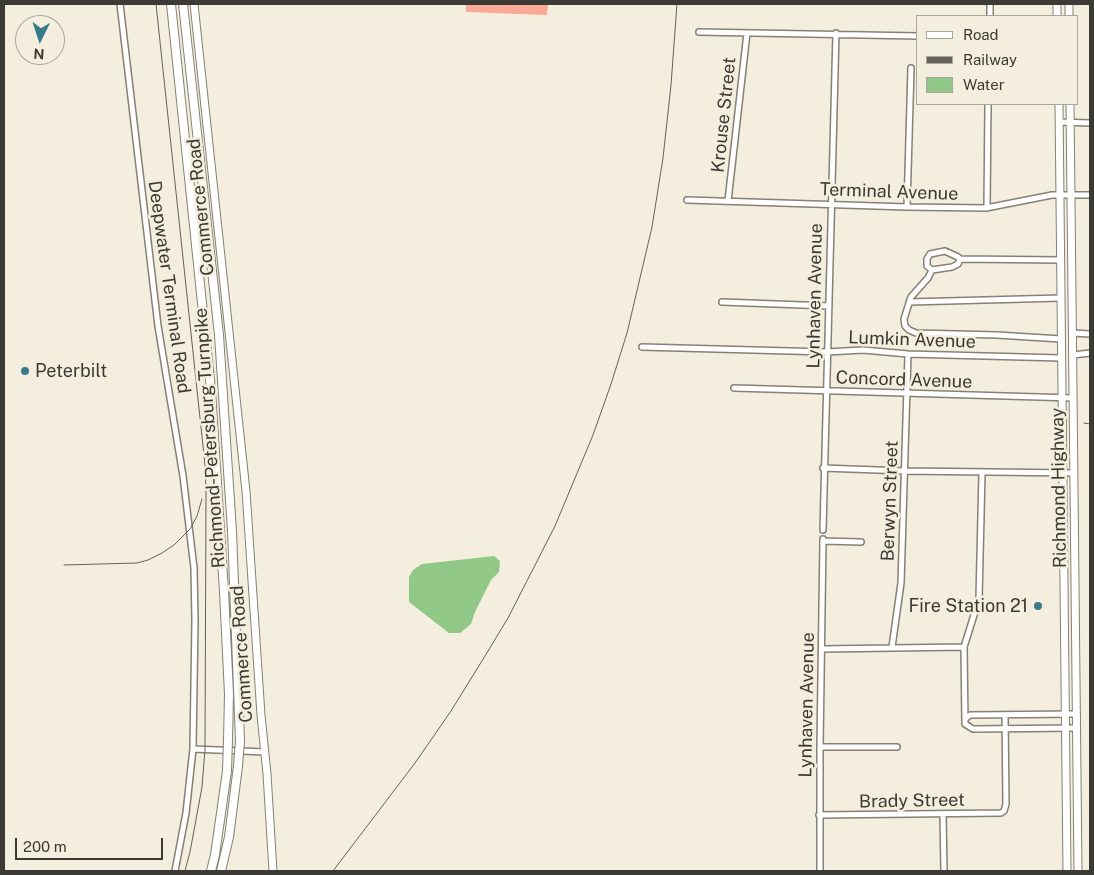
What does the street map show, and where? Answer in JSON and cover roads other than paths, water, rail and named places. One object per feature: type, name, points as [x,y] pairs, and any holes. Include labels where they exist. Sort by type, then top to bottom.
[{"type":"highway","name":"Richmond-Petersburg Turnpike","points":[[171,4],[210,390],[229,694],[226,771],[219,828],[210,871]]},
{"type":"highway","name":"Richmond-Petersburg Turnpike","points":[[183,4],[219,335],[232,531],[240,741],[229,837],[221,871]]},
{"type":"main road","name":"Commerce Road","points":[[194,4],[246,491],[272,871]]},
{"type":"main road","name":"Commerce Road","points":[[198,4],[253,528],[265,720],[264,736]]},
{"type":"main road","name":"Richmond Highway","points":[[1059,105],[1067,871]]},
{"type":"main road","name":"Richmond Highway","points":[[1070,105],[1078,871]]},
{"type":"street","name":"Deepwater Terminal Road","points":[[120,4],[158,326],[183,476],[194,568],[194,749],[186,813],[175,871]]},
{"type":"street","points":[[699,32],[916,36]]},
{"type":"street","name":"Krouse Street","points":[[728,201],[747,33]]},
{"type":"street","name":"Lynhaven Avenue","points":[[823,530],[836,33]]},
{"type":"street","points":[[907,207],[911,68]]},
{"type":"street","points":[[987,208],[988,105]]},
{"type":"street","points":[[1059,122],[1090,123]]},
{"type":"street","name":"Terminal Avenue","points":[[687,200],[987,208],[1060,195],[1090,195]]},
{"type":"street","points":[[960,259],[958,264],[952,267],[932,270],[927,266],[927,259],[930,254],[945,251],[953,253],[960,259],[1060,260]]},
{"type":"street","points":[[932,270],[909,302],[904,323],[909,330],[916,333],[1061,339]]},
{"type":"street","points":[[909,302],[1061,298]]},
{"type":"street","points":[[722,302],[829,306]]},
{"type":"street","points":[[1072,333],[1090,334]]},
{"type":"street","name":"Lumkin Avenue","points":[[642,347],[828,352],[864,350],[908,354],[1061,358]]},
{"type":"street","points":[[1073,355],[1090,353]]},
{"type":"street","name":"Berwyn Street","points":[[892,647],[901,583],[908,354]]},
{"type":"street","name":"Concord Avenue","points":[[734,388],[1073,398]]},
{"type":"street","points":[[824,468],[982,473],[1074,473]]},
{"type":"street","points":[[982,473],[979,599],[964,647],[965,724],[970,728],[1077,728]]},
{"type":"street","name":"Lynhaven Avenue","points":[[820,871],[819,815],[823,540],[861,542]]},
{"type":"street","points":[[822,649],[964,647]]},
{"type":"street","points":[[966,718],[970,715],[1077,714]]},
{"type":"street","points":[[1005,715],[1005,728]]},
{"type":"street","name":"Brady Street","points":[[819,815],[997,814],[1004,811],[1006,804],[1005,728]]},
{"type":"street","points":[[820,747],[897,747]]},
{"type":"street","points":[[194,749],[265,752]]},
{"type":"street","points":[[943,814],[944,871]]},
{"type":"water","points":[[494,556],[500,561],[499,572],[491,580],[471,624],[460,633],[449,633],[409,602],[409,577],[413,570],[422,564]]},
{"type":"railway","points":[[156,4],[205,465],[206,493],[205,749],[202,787],[185,871]]},
{"type":"railway","points":[[333,871],[415,763],[451,711],[508,618],[555,526],[593,435],[627,333],[652,227],[663,158],[677,4]]},
{"type":"railway","points":[[1084,423],[1090,424]]},
{"type":"railway","points":[[64,565],[137,563],[148,560],[174,545],[190,529],[197,516],[202,499]]},
{"type":"place","name":"Peterbilt","points":[[25,371]]},
{"type":"place","name":"Fire Station 21","points":[[1038,606]]}]
